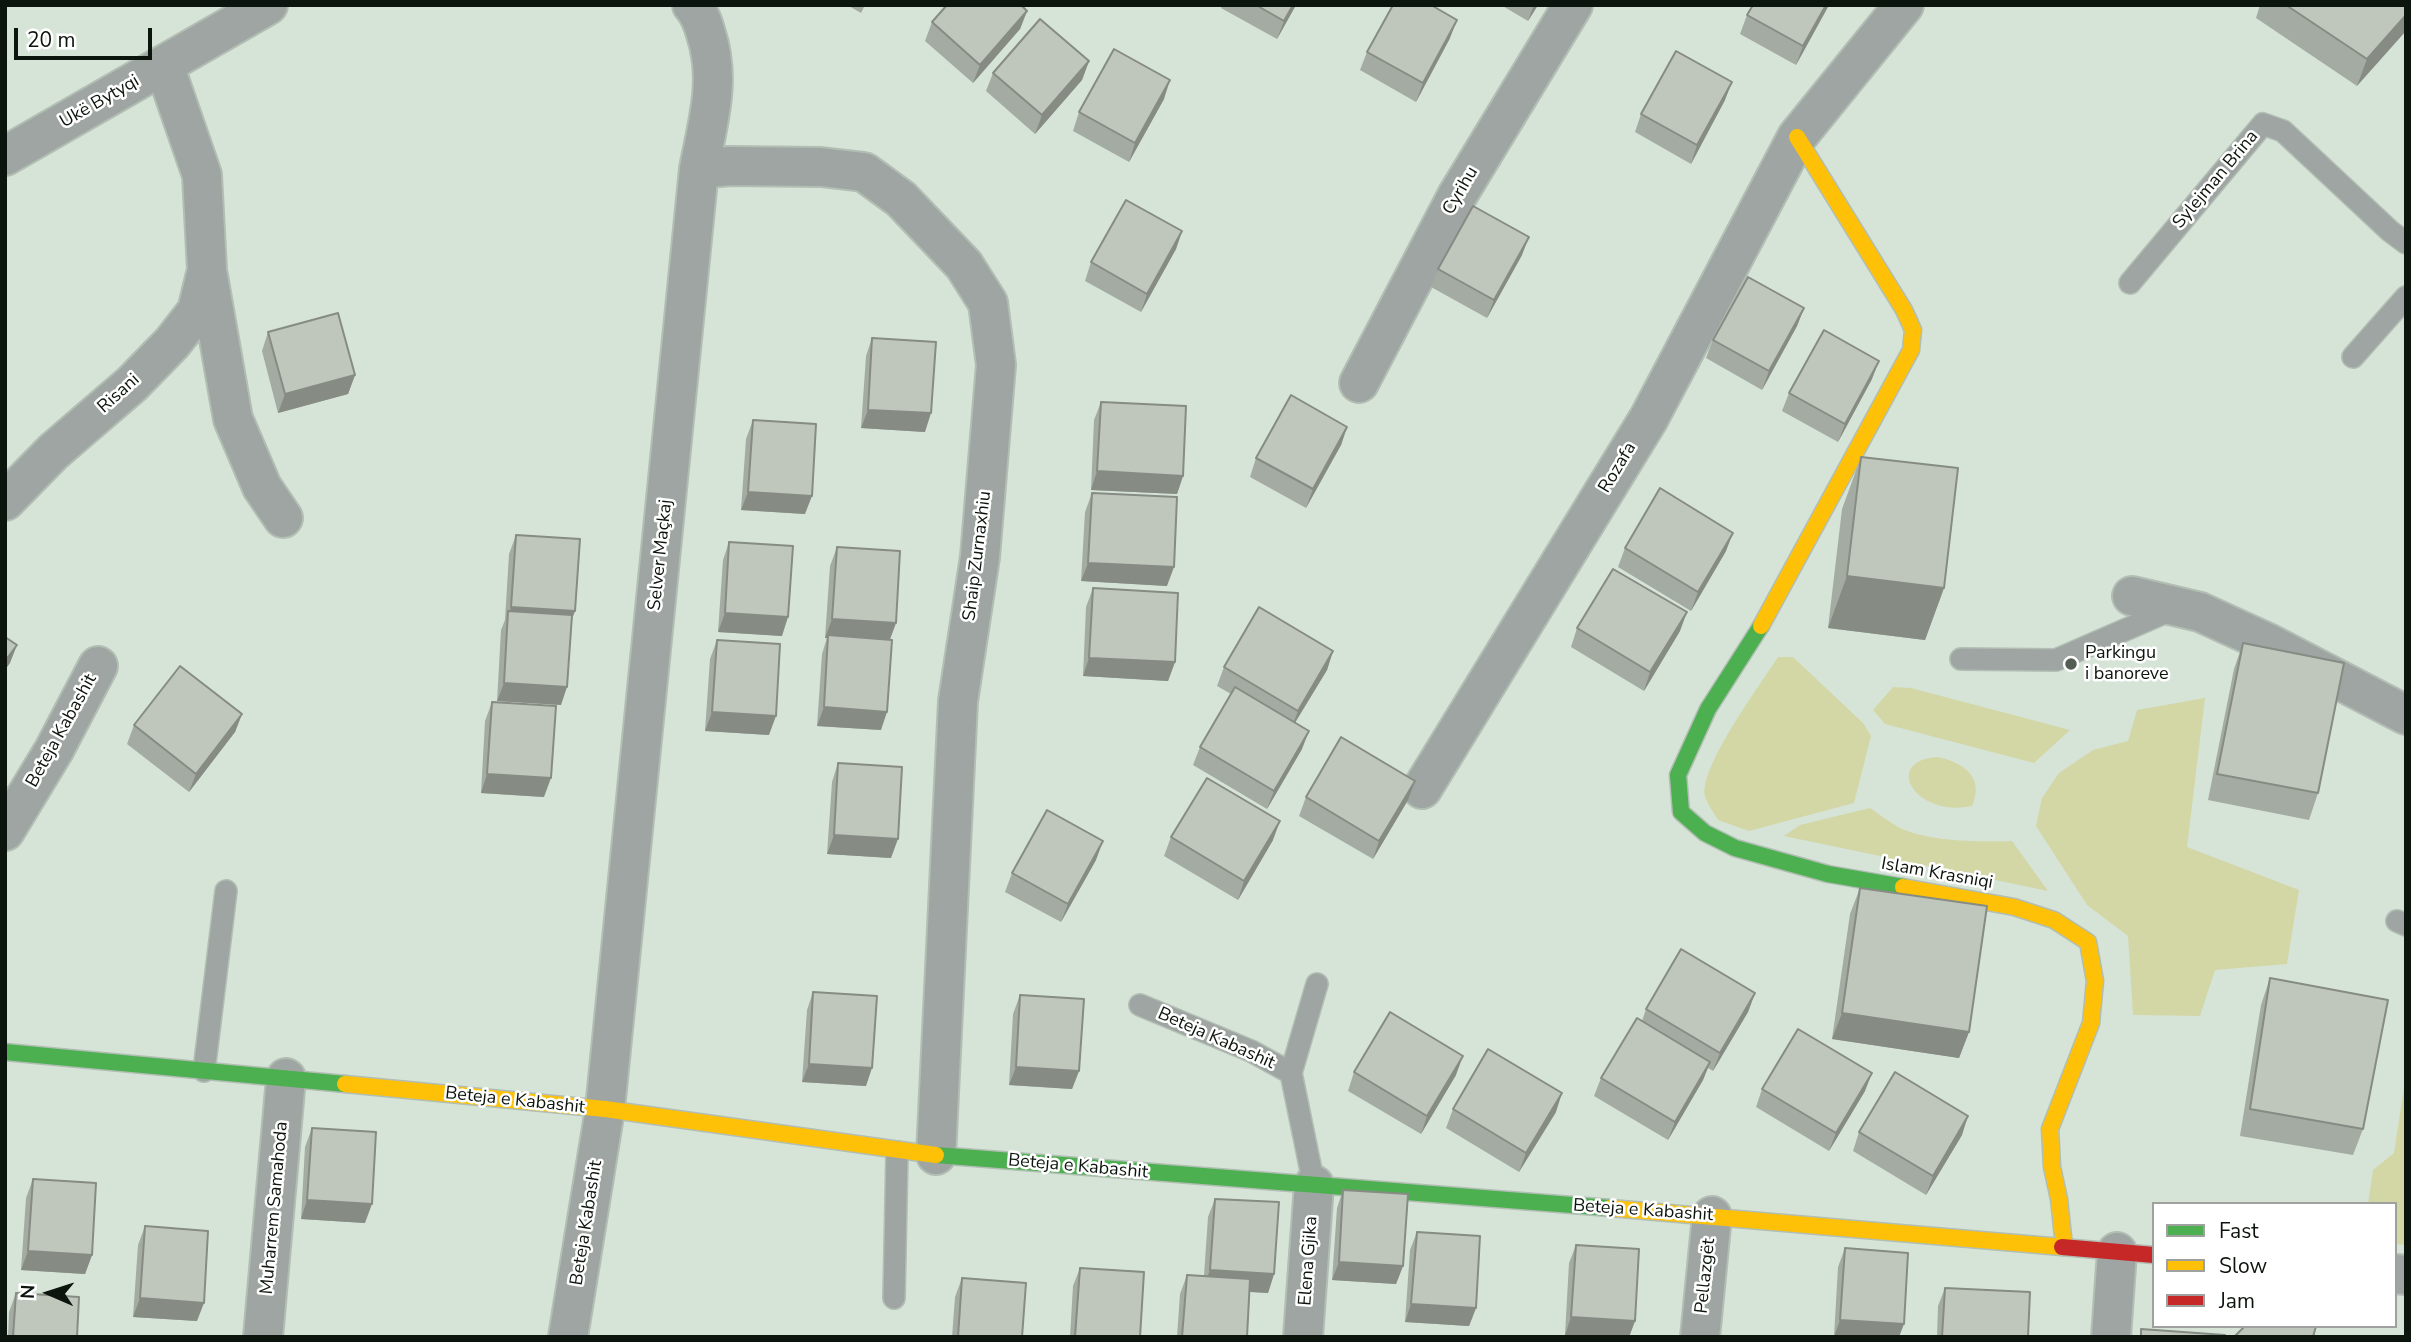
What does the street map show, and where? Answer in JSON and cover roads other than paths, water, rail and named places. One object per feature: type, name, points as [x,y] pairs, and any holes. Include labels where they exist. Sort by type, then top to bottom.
[{"type":"street","name":"Ukë Bytyqi","points":[[5,156],[268,5]]},
{"type":"street","name":"Selver Maçkaj","points":[[606,1110],[699,169],[714,90],[713,55],[700,14],[692,5]]},
{"type":"street","name":"Cyrihu","points":[[1359,383],[1457,196],[1573,5]]},
{"type":"street","name":"Rozafa","points":[[1422,789],[1649,418],[1797,137],[1904,5]]},
{"type":"street","name":"Risani","points":[[164,65],[202,175],[207,270],[233,419],[262,487],[283,518]]},
{"type":"street","name":"Islam Krasniqi","points":[[1797,137],[1904,310],[1913,330],[1911,351],[1762,624],[1708,709],[1678,775],[1681,811],[1705,833],[1735,848],[1828,873],[2014,907],[2054,920],[2088,942],[2095,981],[2091,1023],[2050,1129],[2052,1167],[2059,1199],[2064,1246]]},
{"type":"street","name":"Shaip Zurnaxhiu","points":[[699,169],[729,166],[808,167],[864,172],[901,199],[955,255],[988,303],[996,365],[980,557],[958,701],[936,1155]]},
{"type":"street","name":"Risani","points":[[5,500],[53,452],[132,384],[172,343],[197,311],[207,270]]},
{"type":"street","points":[[2132,596],[2200,612],[2270,644],[2406,715]]},
{"type":"street","name":"Beteja Kabashit","points":[[5,831],[54,750],[97,666]]},
{"type":"street","name":"Beteja e Kabashit","points":[[5,1052],[606,1110],[897,1152],[1712,1216],[2135,1254]]},
{"type":"street","name":"Muharrem Samahoda","points":[[264,1337],[286,1078]]},
{"type":"street","name":"Beteja Kabashit","points":[[568,1337],[606,1110]]},
{"type":"street","name":"Elena Gjika","points":[[1303,1337],[1314,1185]]},
{"type":"street","name":"Pellazgët","points":[[1700,1337],[1712,1216]]},
{"type":"street","points":[[2111,1337],[2135,1254]]},
{"type":"lane","name":"Sylejman Brina","points":[[2130,283],[2263,124],[2283,131],[2406,243]]},
{"type":"lane","points":[[2353,356],[2406,297]]},
{"type":"lane","points":[[1961,659],[2056,660],[2178,607]]},
{"type":"lane","points":[[204,1071],[226,891]]},
{"type":"lane","name":"Beteja Kabashit","points":[[1314,1185],[1291,1073],[1317,984]]},
{"type":"lane","name":"Beteja Kabashit","points":[[1140,1005],[1251,1051],[1291,1073]]},
{"type":"lane","points":[[894,1298],[897,1152]]},
{"type":"place","name":"Parkingu i banoreve","points":[[2071,664]]}]
